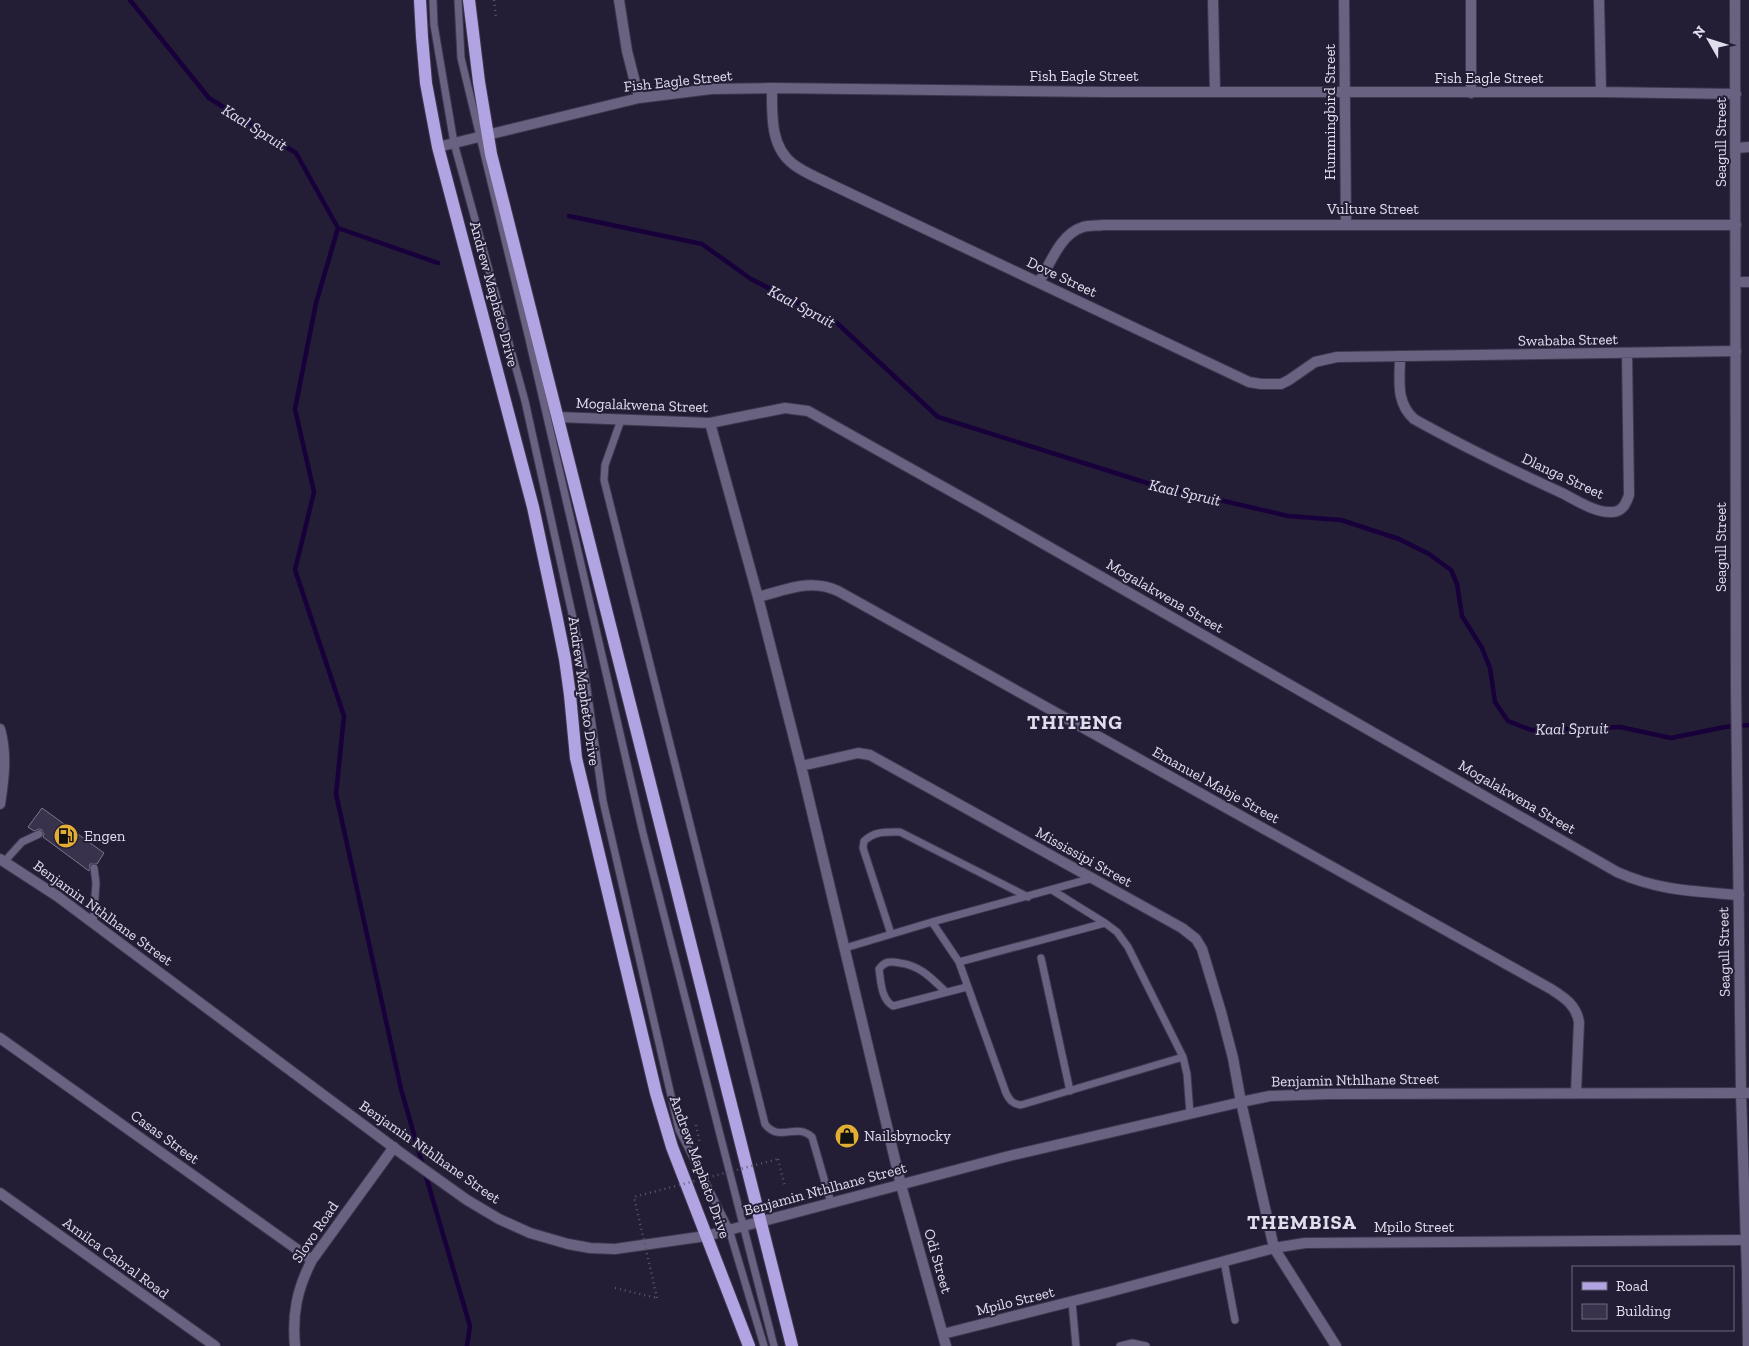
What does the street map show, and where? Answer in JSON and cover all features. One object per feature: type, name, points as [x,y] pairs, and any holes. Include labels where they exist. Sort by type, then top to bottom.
[{"type":"main road","name":"Andrew Mapheto Drive","points":[[420,0],[426,84],[438,147],[535,516],[565,660],[576,758],[656,1093],[672,1147],[749,1346]]},
{"type":"main road","name":"Andrew Mapheto Drive","points":[[469,0],[484,135],[515,263],[558,417],[792,1346]]},
{"type":"street","points":[[619,0],[638,98]]},
{"type":"street","points":[[1213,0],[1215,91]]},
{"type":"street","name":"Hummingbird Street","points":[[1344,0],[1346,224]]},
{"type":"street","points":[[1471,0],[1471,93]]},
{"type":"street","points":[[1599,0],[1600,92]]},
{"type":"street","name":"Seagull Street","points":[[1735,0],[1737,282],[1736,688],[1738,895],[1747,1182],[1748,1346]]},
{"type":"street","name":"Dove Street","points":[[772,88],[774,134],[786,158],[794,164],[828,183],[1249,382],[1281,384],[1304,368],[1324,359],[1400,356]]},
{"type":"street","name":"Fish Eagle Street","points":[[438,147],[638,98],[711,89],[1736,94]]},
{"type":"street","points":[[1736,148],[1749,147]]},
{"type":"street","name":"Vulture Street","points":[[1039,282],[1065,238],[1085,227],[1103,225],[1736,225]]},
{"type":"street","points":[[1737,282],[1749,282]]},
{"type":"street","name":"Swababa Street","points":[[1400,356],[1736,351]]},
{"type":"street","name":"Dlanga Street","points":[[1400,356],[1400,396],[1406,412],[1414,418],[1524,476],[1590,507],[1613,512],[1623,507],[1629,495],[1627,354]]},
{"type":"street","name":"Mogalakwena Street","points":[[558,417],[710,423],[785,408],[816,414],[1617,872],[1636,881],[1669,889],[1738,895]]},
{"type":"street","name":"Odi Street","points":[[710,423],[758,597],[801,766],[901,1185],[946,1346]]},
{"type":"street","name":"Emanuel Mabje Street","points":[[758,597],[813,584],[838,591],[1551,989],[1572,1004],[1577,1013],[1579,1022],[1576,1092]]},
{"type":"street","points":[[0,729],[5,759],[0,804]]},
{"type":"street","name":"Mississipi Street","points":[[801,766],[858,753],[870,755],[1182,928],[1196,939],[1205,957],[1222,1012],[1274,1248],[1336,1346]]},
{"type":"street","name":"Benjamin Nthlhane Street","points":[[2,861],[58,896],[398,1150],[468,1200],[499,1219],[530,1234],[590,1248],[615,1249],[706,1236],[1009,1156],[1270,1096],[1576,1092],[1745,1093]]},
{"type":"street","name":"Casas Street","points":[[0,1038],[312,1260]]},
{"type":"street","name":"Slovo Road","points":[[295,1346],[295,1314],[301,1280],[312,1260],[398,1150]]},
{"type":"street","name":"Amilca Cabral Road","points":[[0,1192],[215,1346]]},
{"type":"street","name":"Mpilo Street","points":[[943,1334],[1274,1248],[1305,1243],[1746,1240]]},
{"type":"lane","points":[[433,0],[434,25],[454,143],[525,401],[584,668],[603,801],[679,1130],[729,1229],[764,1346]]},
{"type":"lane","points":[[458,0],[461,58],[484,135]]},
{"type":"lane","points":[[515,263],[643,833],[774,1346]]},
{"type":"lane","points":[[621,420],[605,465],[604,480],[765,1124],[770,1130],[776,1132],[801,1131],[808,1133],[812,1137],[830,1203]]},
{"type":"lane","points":[[891,934],[864,848],[864,841],[870,835],[881,831],[900,832],[1028,897]]},
{"type":"lane","points":[[2,861],[22,842],[39,834]]},
{"type":"lane","points":[[94,868],[96,883],[94,924]]},
{"type":"lane","points":[[845,948],[1093,878]]},
{"type":"lane","points":[[1052,890],[1106,923],[1117,932],[1128,947],[1183,1057],[1187,1074],[1190,1114]]},
{"type":"lane","points":[[932,922],[959,962],[1010,1100],[1015,1104],[1022,1104],[1070,1091],[1183,1057]]},
{"type":"lane","points":[[959,962],[1106,923]]},
{"type":"lane","points":[[1040,958],[1070,1091]]},
{"type":"lane","points":[[946,992],[921,969],[912,965],[891,961],[884,963],[879,969],[883,993],[887,1002],[893,1006],[946,992],[967,986]]},
{"type":"lane","points":[[1224,1261],[1235,1320]]},
{"type":"lane","points":[[1072,1302],[1076,1346]]},
{"type":"lane","points":[[1120,1346],[1132,1343],[1146,1346]]},
{"type":"path","points":[[494,0],[496,18]]},
{"type":"path","points":[[615,1288],[657,1298],[634,1197],[778,1159],[785,1187]]},
{"type":"building","points":[[42,808],[104,853],[97,864],[90,864],[89,871],[43,837],[42,830],[34,831],[28,827]]},
{"type":"waterway","name":"Kaal Spruit","points":[[130,0],[209,98],[296,153],[338,228],[438,263]]},
{"type":"waterway","name":"Kaal Spruit","points":[[569,216],[702,244],[751,279],[837,323],[938,417],[1147,483],[1288,516],[1341,520],[1399,539],[1429,554],[1451,570],[1457,584],[1462,616],[1482,648],[1490,668],[1495,702],[1508,721],[1531,730],[1620,727],[1671,738],[1725,727],[1749,725]]},
{"type":"waterway","points":[[338,228],[316,303],[295,409],[314,492],[295,570],[344,716],[336,794],[401,1089],[423,1166]]},
{"type":"waterway","points":[[425,1173],[470,1326],[467,1346]]},
{"type":"place","name":"Engen","points":[[66,836]]},
{"type":"place","name":"Nailsbynocky","points":[[847,1136]]},
{"type":"district","name":"THITENG","points":[[1075,722]]},
{"type":"district","name":"THEMBISA","points":[[1302,1222]]}]
